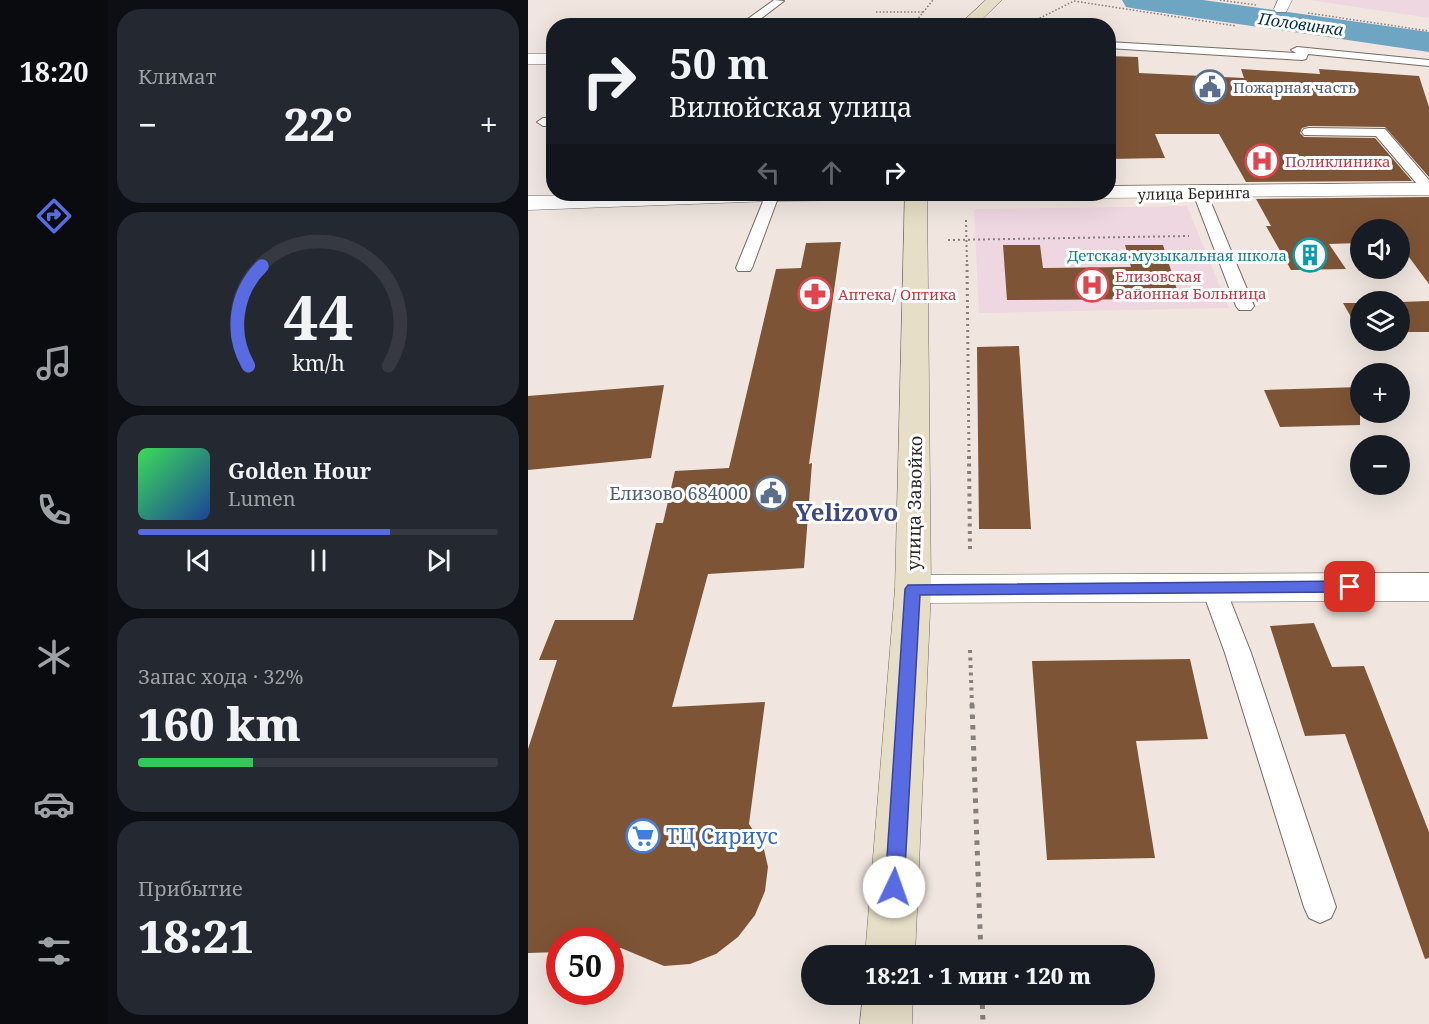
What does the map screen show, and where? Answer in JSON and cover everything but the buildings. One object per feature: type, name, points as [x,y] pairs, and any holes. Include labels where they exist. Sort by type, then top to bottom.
[{"type":"main road","points":[[974,18],[995,0]]},
{"type":"main road","name":"улица Завойко","points":[[891,945],[913,589],[916,201]]},
{"type":"main road","points":[[886,1024],[887,1005]]},
{"type":"street","points":[[528,59],[546,59]]},
{"type":"street","name":"улица Беринга","points":[[1116,193],[1429,189]]},
{"type":"street","name":"улица Беринга","points":[[528,203],[581,201]]},
{"type":"street","points":[[913,589],[1429,587]]},
{"type":"lane","points":[[754,18],[779,1]]},
{"type":"lane","points":[[1116,45],[1302,57],[1302,51],[1297,50],[1429,63]]},
{"type":"lane","points":[[1309,132],[1380,132],[1429,189]]},
{"type":"lane","points":[[1200,193],[1245,306]]},
{"type":"lane","points":[[744,268],[770,201]]},
{"type":"lane","points":[[1213,587],[1238,652],[1320,907]]},
{"type":"path","points":[[919,18],[933,0]]},
{"type":"path","points":[[1065,0],[1075,1]]},
{"type":"path","points":[[1220,0],[1283,4],[1429,31]]},
{"type":"path","points":[[876,12],[924,12]]},
{"type":"path","points":[[966,214],[970,549]]},
{"type":"path","points":[[916,240],[1217,235]]},
{"type":"path","points":[[970,650],[981,945]]},
{"type":"path","points":[[982,1005],[983,1024]]},
{"type":"shaded area","points":[[1310,0],[1429,0],[1429,18]]},
{"type":"shaded area","points":[[1187,206],[1229,308],[979,313],[974,209]]},
{"type":"waterway","name":"Половинка","points":[[1137,0],[1429,42]]},
{"type":"place","name":"Пожарная часть","points":[[1210,87]]},
{"type":"place","name":"Поликлиника","points":[[1262,161]]},
{"type":"place","name":"Детская музыкальная школа","points":[[1310,255]]},
{"type":"place","name":"Елизовская Районная Больница","points":[[1092,285]]},
{"type":"place","name":"Аптека/ Оптика","points":[[815,294]]},
{"type":"place","name":"Елизово 684000","points":[[771,493]]},
{"type":"place","name":"ТЦ Сириус","points":[[643,836]]},
{"type":"district","name":"Yelizovo","points":[[847,511]]},
{"type":"route","points":[[894,887],[913,589],[1350,587]]}]
